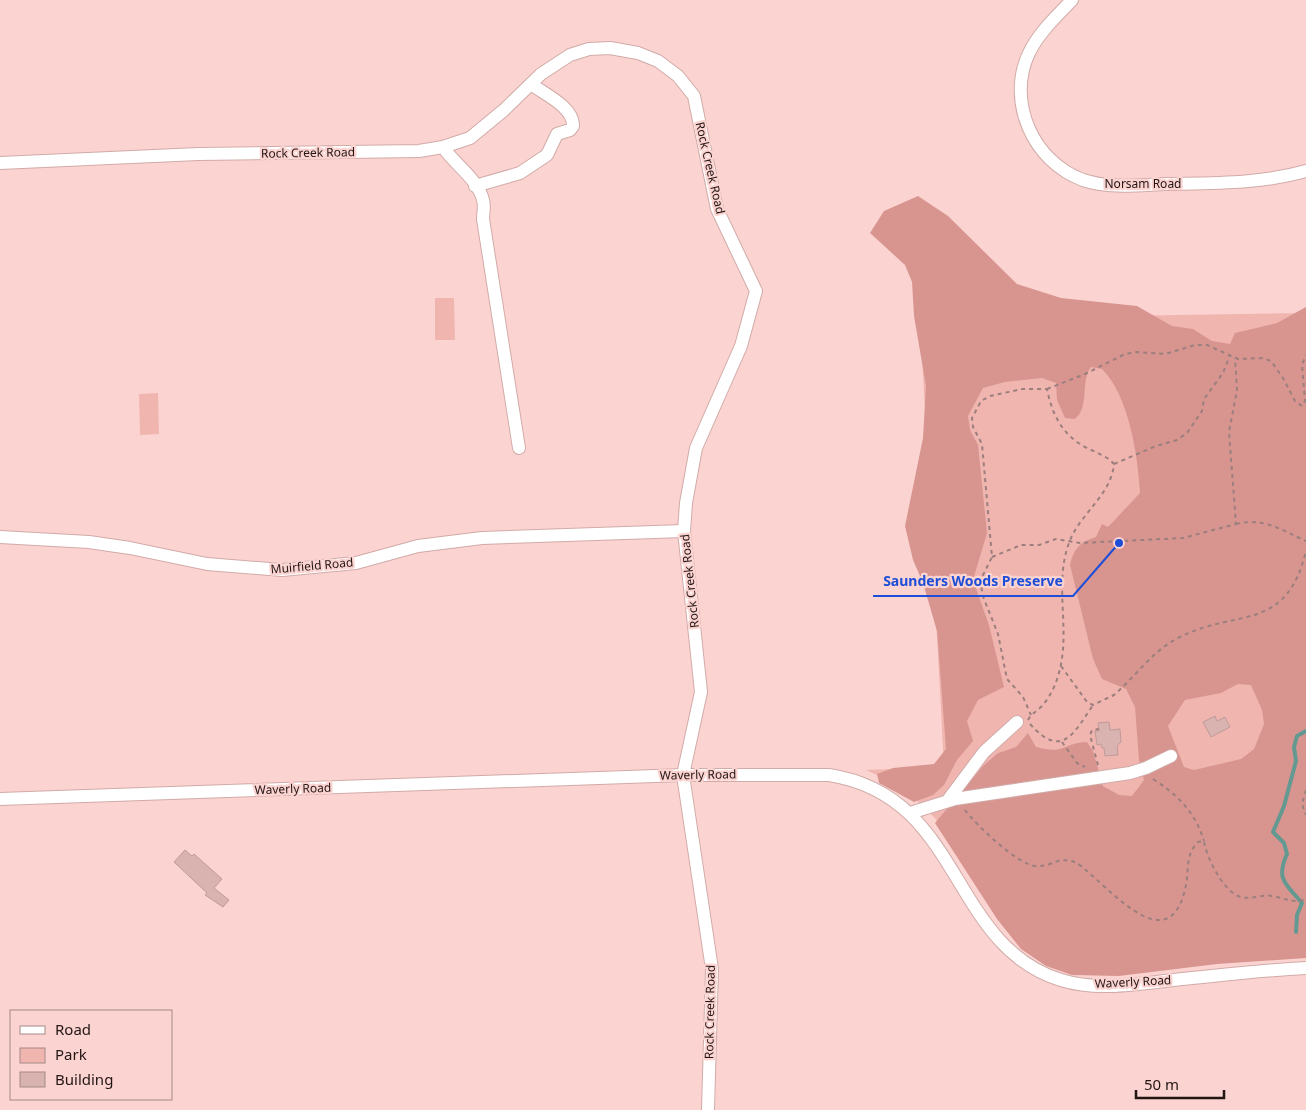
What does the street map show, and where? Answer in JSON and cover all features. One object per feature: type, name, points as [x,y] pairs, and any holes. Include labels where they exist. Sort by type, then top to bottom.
[{"type":"street","name":"Norsam Road","points":[[1072,0],[1038,37],[1029,52],[1020,81],[1021,99],[1029,130],[1036,144],[1058,166],[1084,180],[1115,186],[1251,182],[1306,172]]},
{"type":"street","name":"Rock Creek Road","points":[[0,164],[198,154],[419,151],[443,147],[470,138],[504,110],[547,69],[570,55],[589,49],[610,48],[638,53],[658,62],[678,76],[694,96],[717,209],[756,291],[741,346],[696,448],[686,503],[684,531],[702,692],[684,775],[712,969],[708,1110]]},
{"type":"street","points":[[475,186],[520,173],[547,155],[553,138],[557,134],[570,130],[572,126],[571,117],[561,105],[531,84]]},
{"type":"street","points":[[443,147],[452,161],[475,186],[484,201],[483,219],[519,448]]},
{"type":"street","name":"Muirfield Road","points":[[0,537],[89,542],[130,548],[207,564],[282,570],[356,563],[418,546],[482,538],[684,531]]},
{"type":"street","points":[[951,800],[984,752],[996,738],[1017,722]]},
{"type":"street","points":[[910,812],[951,800],[1130,773],[1146,768],[1171,756]]},
{"type":"street","name":"Waverly Road","points":[[0,799],[684,775],[814,774],[845,777],[883,792],[910,812],[932,838],[992,932],[1024,962],[1050,976],[1079,984],[1127,985],[1306,968]]},
{"type":"path","points":[[1031,716],[1023,697],[1007,678],[998,634],[982,594],[981,578],[992,557],[982,444],[973,426],[972,418],[982,401],[990,396],[1022,389],[1048,389],[1085,374],[1124,354],[1137,352],[1165,354],[1196,345],[1218,348],[1235,358],[1263,358],[1271,361],[1283,378],[1295,401],[1302,406],[1306,401],[1302,365],[1306,355]]},
{"type":"path","points":[[1114,464],[1156,446],[1177,440],[1187,433],[1202,411],[1204,400],[1223,373],[1230,355]]},
{"type":"path","points":[[1235,358],[1237,390],[1229,432],[1236,524]]},
{"type":"path","points":[[1048,389],[1050,407],[1063,429],[1078,443],[1114,464]]},
{"type":"path","points":[[1114,464],[1111,478],[1103,494],[1069,541],[1062,574],[1065,634],[1061,666],[1048,698],[1028,721],[1039,733],[1050,740],[1062,742],[1069,739],[1093,704],[1114,695],[1157,653],[1178,637],[1209,625],[1244,620],[1273,606],[1290,590],[1302,565],[1306,551]]},
{"type":"path","points":[[992,557],[1021,545],[1039,545],[1056,539],[1090,543],[1183,538],[1250,521],[1268,523],[1306,541]]},
{"type":"path","points":[[1061,666],[1085,700],[1093,704]]},
{"type":"path","points":[[1096,768],[1098,764],[1090,735],[1092,730],[1098,729]]},
{"type":"path","points":[[1062,742],[1076,763],[1091,769]]},
{"type":"path","points":[[1146,768],[1152,778],[1178,797],[1188,809],[1200,827],[1218,876],[1234,894],[1243,898],[1262,895],[1274,896],[1296,902],[1306,899]]},
{"type":"path","points":[[1306,790],[1302,804],[1306,815]]},
{"type":"path","points":[[951,800],[1003,847],[1026,863],[1043,866],[1067,859],[1077,863],[1137,914],[1157,921],[1168,919],[1175,910],[1186,885],[1186,868],[1191,853],[1198,842],[1204,841]]},
{"type":"green space","points":[[435,298],[454,298],[455,340],[435,340]]},
{"type":"green space","points":[[1306,313],[1306,955],[945,830],[910,795],[889,781],[866,770],[944,767],[920,319]]},
{"type":"green space","points":[[158,393],[159,434],[140,435],[139,394]]},
{"type":"shaded area","points":[[918,196],[948,216],[1017,284],[1061,298],[1137,306],[1172,326],[1193,329],[1212,341],[1230,344],[1235,333],[1277,323],[1306,307],[1306,958],[1217,964],[1119,976],[1072,975],[1046,966],[1021,949],[997,919],[935,823],[983,766],[998,753],[1016,747],[1028,733],[1036,747],[1046,749],[1059,749],[1087,742],[1093,751],[1103,786],[1119,795],[1132,796],[1144,780],[1139,760],[1135,707],[1126,689],[1102,679],[1093,659],[1070,565],[1078,546],[1096,537],[1102,524],[1108,527],[1140,493],[1134,445],[1125,410],[1119,395],[1102,369],[1091,367],[1086,379],[1082,408],[1080,414],[1075,419],[1065,418],[1057,400],[1056,383],[1042,378],[1005,382],[983,388],[968,416],[970,430],[978,445],[987,533],[973,580],[989,625],[1004,687],[978,700],[967,721],[973,741],[957,760],[944,785],[933,795],[914,802],[879,783],[877,774],[893,768],[934,764],[946,749],[937,631],[923,583],[913,560],[905,526],[923,438],[926,386],[914,316],[912,282],[905,265],[870,233],[884,211]],"holes":[[[1238,684],[1251,685],[1262,710],[1264,724],[1254,749],[1241,759],[1194,770],[1184,767],[1168,726],[1185,700],[1221,693]]]},
{"type":"building","points":[[1215,716],[1217,721],[1225,717],[1230,727],[1211,737],[1203,722]]},
{"type":"building","points":[[1109,722],[1110,730],[1120,729],[1121,742],[1117,746],[1118,755],[1105,756],[1104,748],[1102,748],[1101,744],[1097,745],[1095,731],[1099,731],[1098,723]]},
{"type":"building","points":[[185,850],[192,856],[194,854],[222,879],[214,888],[229,900],[223,907],[205,895],[207,893],[174,862]]},
{"type":"waterway","points":[[1296,932],[1297,915],[1302,903],[1284,881],[1282,870],[1287,854],[1284,843],[1273,832],[1284,806],[1296,761],[1294,747],[1297,736],[1306,731]]},
{"type":"place","name":"Saunders Woods Preserve","points":[[1119,543]]}]
